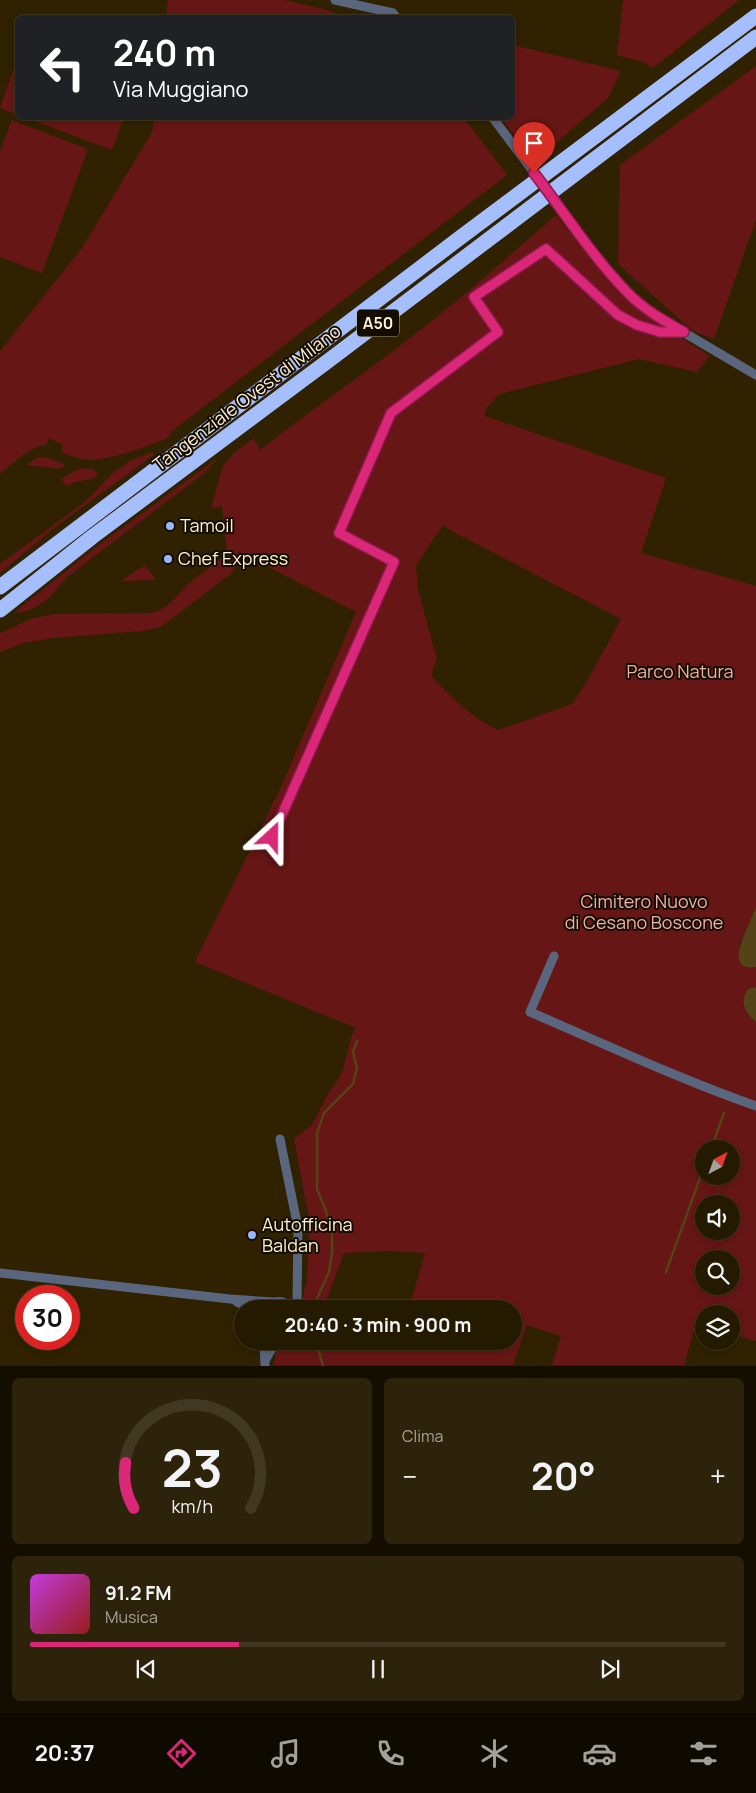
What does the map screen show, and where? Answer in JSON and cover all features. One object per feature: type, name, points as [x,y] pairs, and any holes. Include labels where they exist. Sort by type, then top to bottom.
[{"type":"highway","name":"Tangenziale Ovest di Milano","points":[[0,588],[445,249],[756,16]]},
{"type":"highway","name":"Tangenziale Ovest di Milano","points":[[0,610],[99,532],[756,37]]},
{"type":"street","points":[[335,0],[394,15]]},
{"type":"street","points":[[495,120],[604,266],[627,293],[646,308],[756,375]]},
{"type":"street","points":[[272,837],[394,562],[339,533],[391,413],[498,332],[474,297],[546,249],[618,315],[637,325],[660,332],[684,332]]},
{"type":"street","points":[[554,956],[530,1012],[667,1070],[681,1078],[756,1106]]},
{"type":"street","points":[[280,1139],[297,1216],[297,1300]]},
{"type":"street","points":[[0,1273],[246,1300]]},
{"type":"street","points":[[281,1300],[290,1295],[296,1285]]},
{"type":"street","points":[[230,1299],[234,1301]]},
{"type":"street","points":[[265,1362],[271,1350]]},
{"type":"green space","points":[[168,0],[285,0],[340,15],[166,15]]},
{"type":"green space","points":[[623,0],[739,0],[653,68],[643,62],[617,55]]},
{"type":"green space","points":[[515,45],[621,71],[608,98],[535,161],[503,120],[515,120]]},
{"type":"green space","points":[[15,65],[15,114],[0,108]]},
{"type":"green space","points":[[756,66],[756,220],[714,339],[694,332],[618,264],[620,165]]},
{"type":"green space","points":[[12,120],[88,149],[42,273],[0,257],[0,151]]},
{"type":"green space","points":[[31,120],[123,120],[112,150]]},
{"type":"green space","points":[[154,120],[466,120],[507,175],[181,424],[168,435],[170,437],[131,452],[91,460],[79,459],[61,452],[63,445],[49,438],[46,445],[28,452],[0,474],[0,351],[82,248],[152,132]]},
{"type":"green space","points":[[556,215],[618,290],[657,322],[710,356],[697,372],[639,359],[499,394],[485,410],[485,416],[666,478],[641,553],[756,586],[756,908],[740,944],[742,963],[746,967],[756,967],[756,987],[748,989],[746,1012],[756,1022],[756,1341],[740,1337],[740,1305],[695,1305],[695,1327],[684,1365],[552,1365],[561,1336],[527,1325],[522,1339],[522,1300],[412,1300],[425,1253],[390,1251],[344,1253],[326,1300],[302,1300],[307,1280],[310,1225],[294,1139],[312,1125],[342,1073],[352,1035],[356,1028],[195,962],[281,787],[356,612],[239,552],[235,569],[228,576],[161,627],[142,631],[53,638],[24,643],[0,652],[0,633],[31,619],[54,614],[149,613],[156,612],[168,605],[193,580],[227,553],[222,506],[211,508],[223,465],[235,452],[254,438],[260,450],[379,362],[476,285]],"holes":[[[443,525],[621,619],[586,683],[572,704],[499,730],[471,714],[432,677],[433,667],[437,659],[418,590],[416,565]]]},
{"type":"green space","points":[[153,452],[154,455],[58,525],[0,573],[0,564],[85,502],[114,472],[131,460]]},
{"type":"green space","points":[[46,457],[64,464],[64,466],[60,469],[26,465],[37,458]]},
{"type":"green space","points":[[215,460],[203,474],[67,577],[48,599],[32,609],[18,613],[16,611],[95,548]]},
{"type":"green space","points":[[84,468],[94,470],[98,474],[93,479],[75,482],[66,486],[61,479],[74,471]]},
{"type":"green space","points":[[145,565],[156,580],[121,581]]},
{"type":"green space","points":[[276,1350],[518,1350],[513,1365],[274,1365]]},
{"type":"shaded area","points":[[756,908],[756,967],[747,967],[741,964],[739,959],[740,946]]},
{"type":"shaded area","points":[[756,987],[756,1022],[744,1007],[744,998],[748,989]]},
{"type":"waterway","points":[[316,1300],[329,1272],[332,1252],[332,1234],[326,1211],[317,1189],[317,1133],[324,1113],[353,1084],[357,1068],[353,1052],[357,1041]]},
{"type":"waterway","points":[[714,1140],[724,1113]]},
{"type":"waterway","points":[[666,1272],[697,1185]]},
{"type":"waterway","points":[[319,1350],[323,1366]]},
{"type":"place","name":"Tamoil","points":[[170,526]]},
{"type":"place","name":"Chef Express","points":[[168,559]]},
{"type":"place","name":"Autofficina Baldan","points":[[252,1235]]},
{"type":"route","points":[[272,837],[394,562],[339,533],[391,413],[498,332],[474,297],[546,249],[618,315],[637,325],[660,332],[684,332],[666,322],[627,293],[604,266],[534,173]]},
{"type":"park label","name":"Parco Natura","points":[[680,672]]},
{"type":"park label","name":"Cimitero Nuovo di Cesano Boscone","points":[[644,912]]}]
